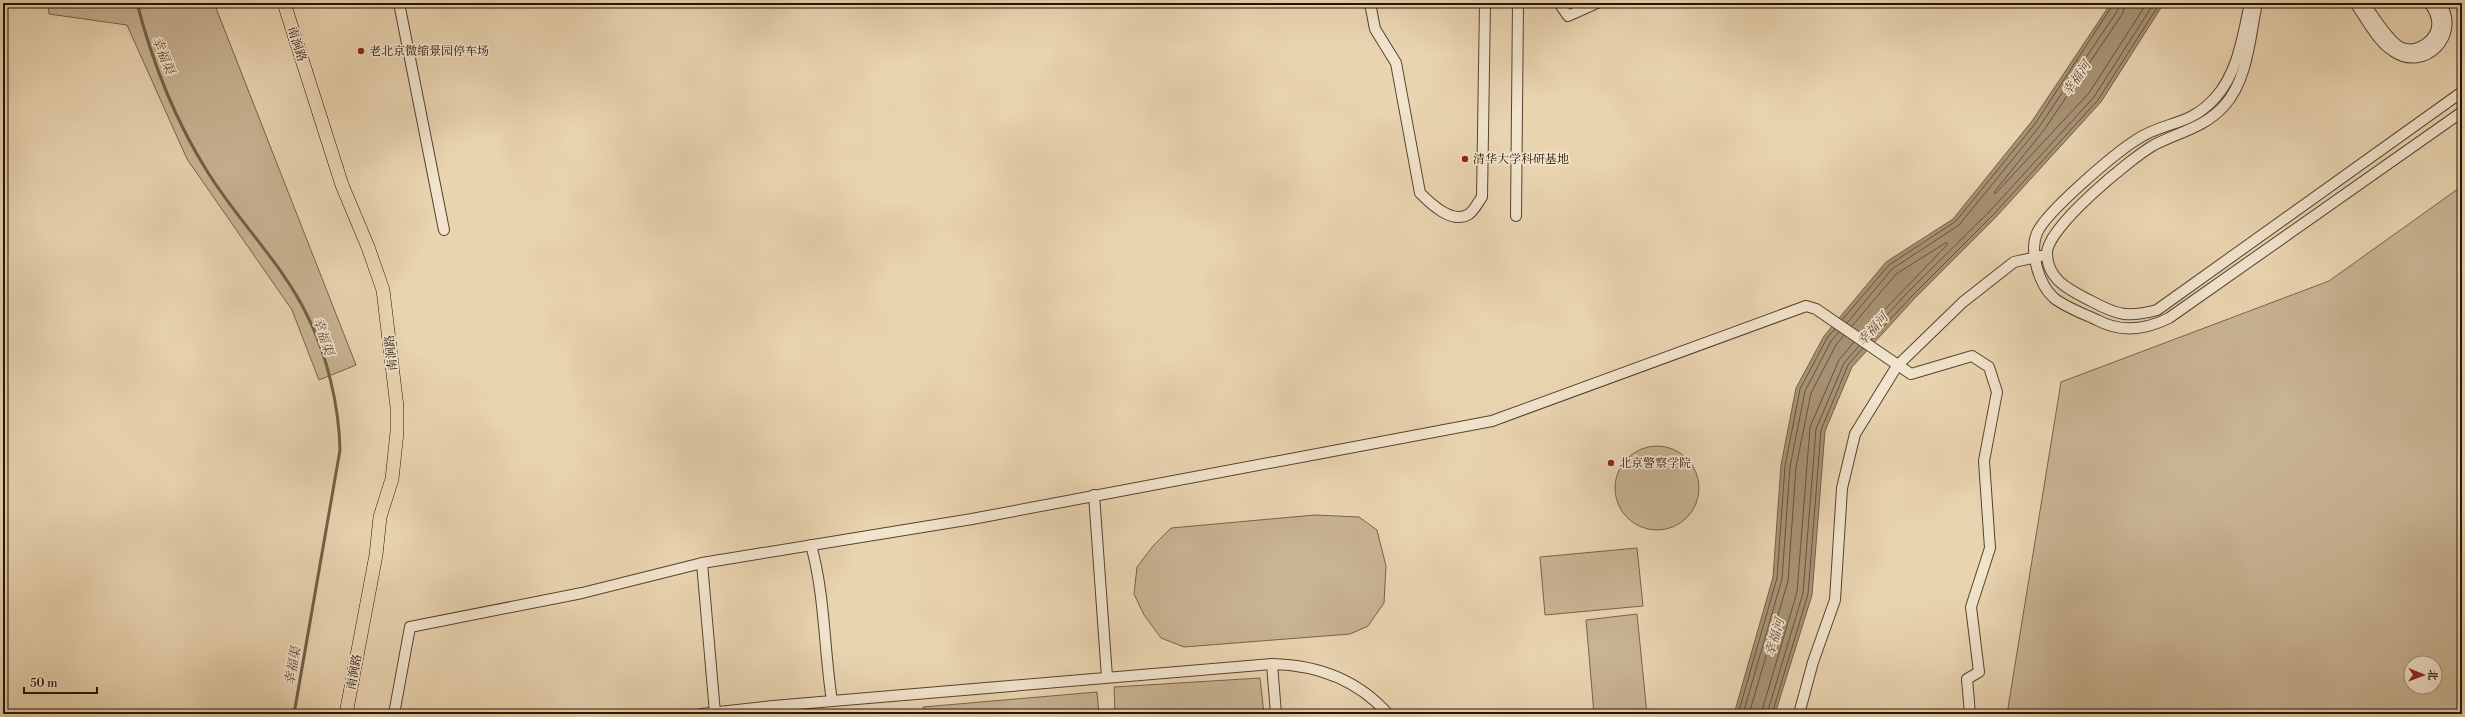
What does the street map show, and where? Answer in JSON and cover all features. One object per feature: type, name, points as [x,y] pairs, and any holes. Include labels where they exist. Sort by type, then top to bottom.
[{"type":"main road","name":"南涧路","points":[[284,3],[342,185],[368,247],[383,290],[397,407],[397,432],[392,478],[380,517],[376,555],[346,714]]},
{"type":"street","points":[[399,3],[444,230]]},
{"type":"street","points":[[1370,3],[1375,29],[1396,63],[1420,193],[1444,213],[1459,217],[1469,214],[1482,197],[1485,3]]},
{"type":"street","points":[[1516,216],[1518,3]]},
{"type":"street","points":[[1559,3],[1568,16],[1597,3]]},
{"type":"street","points":[[2250,3],[2235,64],[2225,86],[2215,98],[2190,119],[2137,139],[2108,161],[2044,220],[2037,234],[2035,257],[2040,275],[2054,297],[2099,322],[2114,327],[2136,329],[2156,324],[2169,318],[2462,112]]},
{"type":"street","points":[[2257,3],[2241,76],[2225,105],[2198,127],[2154,145],[2110,177],[2063,222],[2054,234],[2047,255],[2052,272],[2059,283],[2111,312],[2126,316],[2157,310],[2462,92]]},
{"type":"street","points":[[2355,3],[2393,52],[2409,57],[2428,53],[2438,47],[2444,39],[2447,19],[2440,3]]},
{"type":"street","points":[[2364,3],[2394,44],[2402,48],[2410,49],[2421,47],[2434,35],[2438,21],[2435,12],[2429,3]]},
{"type":"street","points":[[1799,714],[1813,662],[1835,600],[1842,488],[1855,434],[1897,366],[1963,302],[2014,262],[2047,255]]},
{"type":"street","points":[[394,714],[410,627],[582,593],[702,563],[972,519],[1492,421],[1806,306],[1816,309],[1897,366],[1911,374],[1972,356],[1990,367],[1997,392],[1984,461],[1990,548],[1971,607],[1979,672],[1967,679],[1970,714]]},
{"type":"street","points":[[1094,495],[1108,677]]},
{"type":"street","points":[[811,545],[817,567],[826,659],[832,701]]},
{"type":"street","points":[[702,563],[715,713]]},
{"type":"street","points":[[1272,664],[1276,714]]},
{"type":"street","points":[[701,714],[832,701],[1272,664],[1296,664],[1340,676],[1360,689],[1388,714]]},
{"type":"shaded area","points":[[48,3],[214,3],[356,365],[319,380],[292,310],[187,159],[127,25],[49,14]]},
{"type":"shaded area","points":[[2462,186],[2462,714],[2007,714],[2061,382],[2329,281]]},
{"type":"shaded area","points":[[1657,446],[1673,449],[1687,458],[1696,472],[1699,488],[1696,504],[1687,518],[1673,527],[1657,530],[1641,527],[1627,518],[1618,504],[1615,488],[1618,472],[1627,458],[1641,449]]},
{"type":"shaded area","points":[[1315,515],[1359,517],[1377,530],[1386,566],[1384,603],[1368,626],[1350,634],[1184,647],[1161,638],[1144,615],[1134,594],[1137,567],[1153,546],[1171,528]]},
{"type":"shaded area","points":[[1637,548],[1643,606],[1545,615],[1540,557]]},
{"type":"shaded area","points":[[1637,614],[1647,714],[1594,714],[1586,620]]},
{"type":"shaded area","points":[[1260,678],[1264,714],[1115,714],[1114,687]]},
{"type":"shaded area","points":[[1097,692],[1099,714],[923,714],[923,707]]},
{"type":"water","name":"幸福河","points":[[2111,3],[2164,3],[2101,102],[1996,217],[1914,299],[1852,367],[1825,431],[1812,595],[1775,714],[1734,714],[1773,577],[1781,465],[1796,388],[1824,336],[1886,262],[1953,219],[2032,121]]},
{"type":"waterway","name":"幸福渠","points":[[137,3],[157,68],[175,111],[195,152],[219,189],[285,277],[297,296],[314,330],[331,381],[337,416],[340,450],[294,714]]},
{"type":"place","name":"老北京微缩景园停车场","points":[[361,51]]},
{"type":"place","name":"清华大学科研基地","points":[[1465,159]]},
{"type":"place","name":"北京警察学院","points":[[1611,463]]}]
